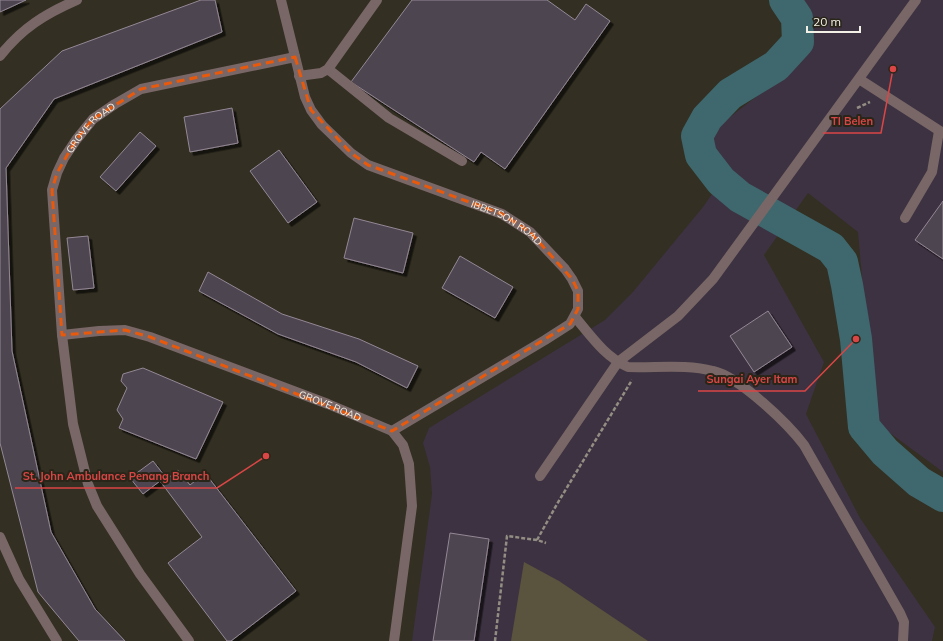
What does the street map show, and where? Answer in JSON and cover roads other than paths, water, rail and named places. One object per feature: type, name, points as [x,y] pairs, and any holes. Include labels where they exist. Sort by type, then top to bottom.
[{"type":"street","points":[[0,56],[13,39],[31,24],[49,12],[77,0]]},
{"type":"street","name":"IBBETSON ROAD","points":[[280,0],[299,76],[311,110],[322,125],[351,153],[368,165],[502,214],[530,232],[551,252],[572,279],[578,291],[579,302],[575,317]]},
{"type":"street","points":[[299,76],[321,73],[328,69],[377,0]]},
{"type":"street","points":[[540,476],[618,362],[678,316],[714,279],[916,0]]},
{"type":"street","name":"GROVE ROAD","points":[[189,641],[140,574],[97,506],[88,484],[73,424],[62,336],[52,190],[56,173],[76,140],[93,119],[141,89],[295,57]]},
{"type":"street","points":[[328,69],[389,118],[462,161]]},
{"type":"street","points":[[859,79],[941,132],[932,172],[905,218]]},
{"type":"street","points":[[394,641],[412,506],[409,464],[403,446],[392,431],[545,340],[570,324],[575,317],[607,354],[618,362],[628,367],[698,369],[714,371],[730,378],[748,390],[796,434],[808,452],[900,613],[904,622],[902,641]]},
{"type":"street","name":"GROVE ROAD","points":[[62,336],[99,331],[125,330],[150,336],[328,404],[392,431]]},
{"type":"street","points":[[0,537],[20,579],[57,641]]},
{"type":"waterway","points":[[785,0],[797,18],[798,42],[776,66],[730,94],[707,118],[697,136],[701,155],[721,181],[740,197],[831,248],[842,262],[856,339],[864,427],[885,452],[919,482],[943,496]]},
{"type":"place","name":"TI Belen","points":[[893,69]]},
{"type":"place","name":"Sungai Ayer Itam","points":[[856,339]]},
{"type":"place","name":"St. John Ambulance Penang Branch","points":[[266,456]]}]
